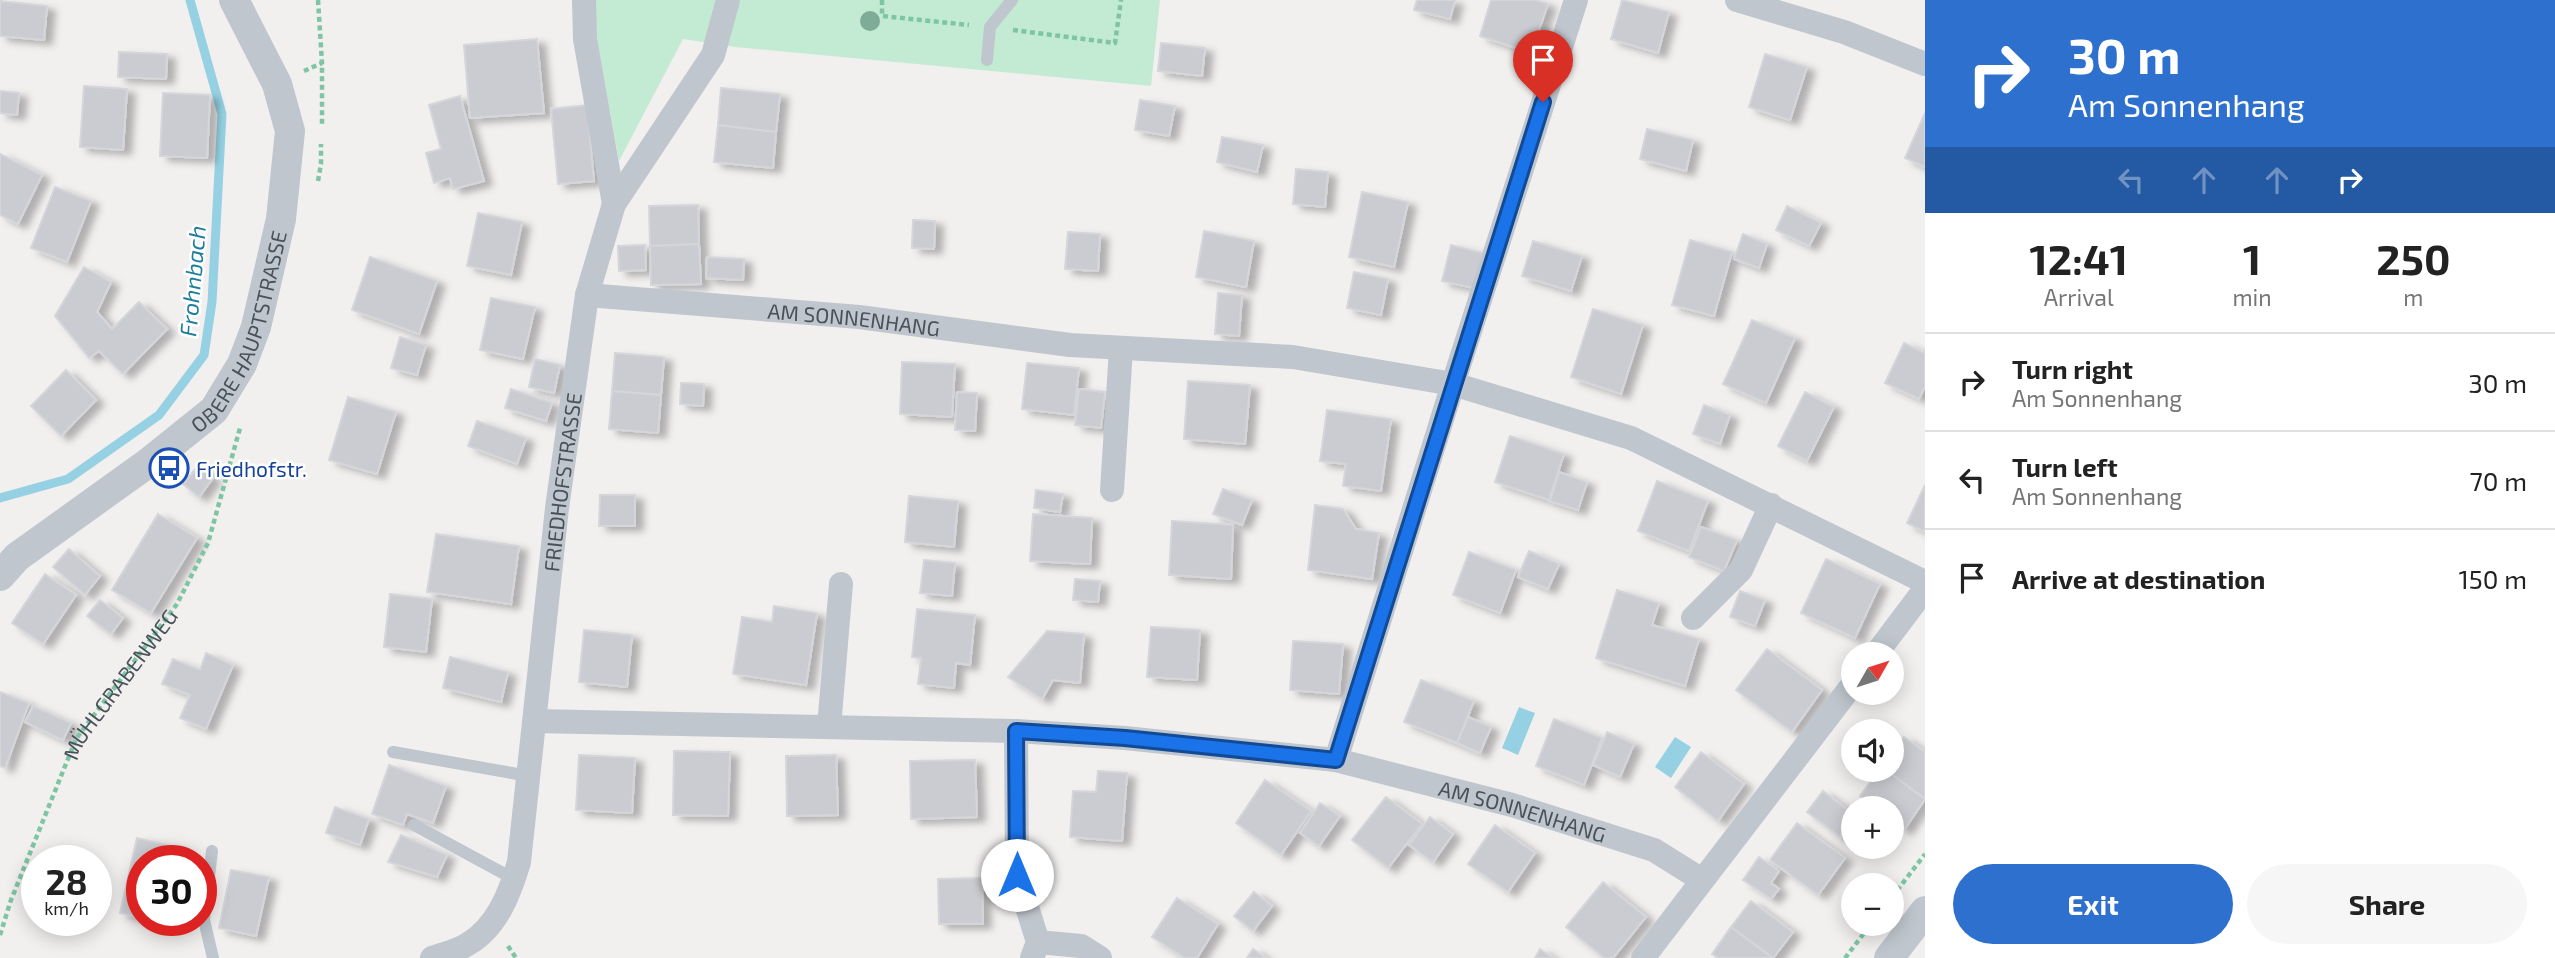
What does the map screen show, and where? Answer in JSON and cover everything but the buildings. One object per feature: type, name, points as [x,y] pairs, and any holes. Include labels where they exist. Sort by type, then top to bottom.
[{"type":"street","name":"OBERE HAUPTSTRASSE","points":[[0,576],[17,557],[148,463],[215,410],[242,365],[256,327],[281,219],[290,131],[277,84],[234,0]]},
{"type":"street","points":[[584,0],[585,39],[614,204]]},
{"type":"street","name":"FRIEDHOFSTRASSE","points":[[432,958],[467,945],[481,934],[510,893],[519,862],[557,508],[587,295],[614,204],[713,55],[728,0]]},
{"type":"street","points":[[1336,760],[1576,0]]},
{"type":"street","points":[[1737,0],[1844,32],[1925,64]]},
{"type":"street","name":"AM SONNENHANG","points":[[587,295],[859,317],[1070,345],[1293,357],[1453,384],[1631,438],[1925,582]]},
{"type":"street","points":[[1112,490],[1121,349]]},
{"type":"street","points":[[1693,618],[1741,570],[1771,505]]},
{"type":"street","points":[[829,727],[841,583]]},
{"type":"street","points":[[1885,642],[1925,589]]},
{"type":"street","points":[[1643,958],[1841,700]]},
{"type":"street","name":"AM SONNENHANG","points":[[535,721],[1016,731],[1125,738],[1336,760],[1512,805],[1654,850],[1702,880]]},
{"type":"street","points":[[1016,731],[1017,875],[1035,950],[1081,946],[1100,958]]},
{"type":"street","points":[[1889,958],[1925,911]]},
{"type":"lane","points":[[987,60],[990,27],[1012,0]]},
{"type":"lane","points":[[393,752],[529,776]]},
{"type":"lane","points":[[414,825],[514,879]]},
{"type":"lane","points":[[208,936],[213,958]]},
{"type":"path","name":"MÜHLGRABENWEG","points":[[0,935],[11,900],[76,738],[177,604],[208,543],[238,433]]},
{"type":"path","points":[[1904,881],[1925,854]]},
{"type":"path","points":[[1845,958],[1862,936]]},
{"type":"green space","points":[[594,0],[1160,0],[1151,86],[735,47],[683,39],[619,161],[594,24]]},
{"type":"water","points":[[1519,707],[1535,713],[1518,755],[1502,748]]},
{"type":"water","points":[[1675,737],[1691,747],[1671,778],[1655,767]]},
{"type":"waterway","name":"Frohnbach","points":[[0,498],[68,479],[159,415],[204,355],[212,302],[222,114],[190,0]]},
{"type":"place","name":"Friedhofstr.","points":[[169,468]]},
{"type":"route","points":[[1017,875],[1016,731],[1125,738],[1336,760],[1543,102]]}]
